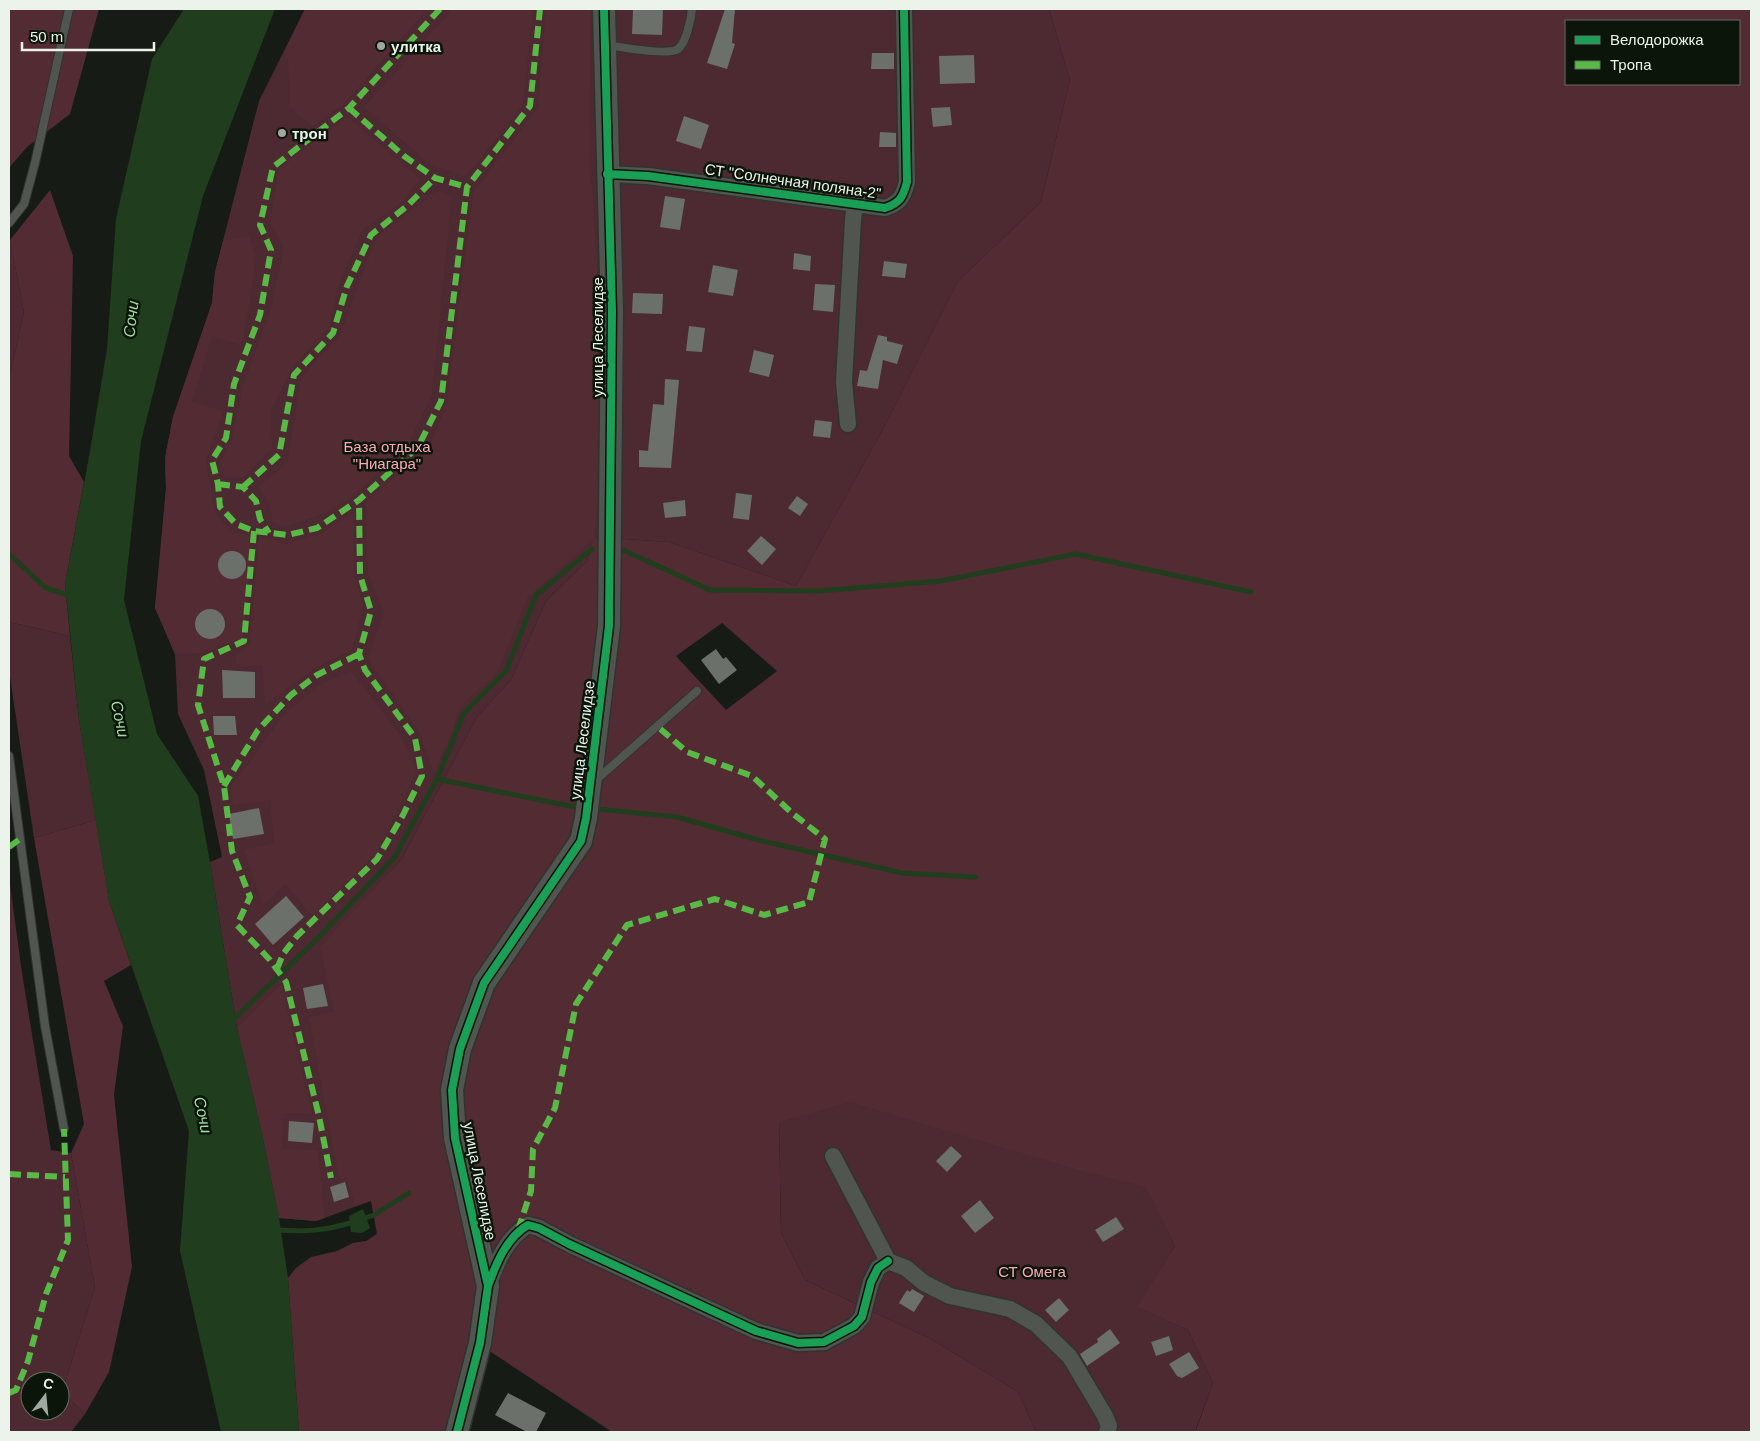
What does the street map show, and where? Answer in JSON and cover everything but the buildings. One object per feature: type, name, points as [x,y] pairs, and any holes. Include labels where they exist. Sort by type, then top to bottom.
[{"type":"street","name":"улица Леселидзе","points":[[457,1432],[480,1343],[488,1286],[455,1138],[452,1090],[460,1049],[484,983],[581,841],[586,818],[609,626],[612,311],[604,9]]},
{"type":"street","name":"СТ \"Солнечная поляна-2\"","points":[[607,174],[648,176],[885,208],[896,204],[903,197],[906,182],[904,9]]},
{"type":"street","points":[[848,424],[844,382],[852,220],[855,204]]},
{"type":"street","points":[[833,1156],[888,1261],[906,1268],[924,1283],[950,1296],[1010,1309],[1036,1324],[1070,1356],[1105,1416],[1109,1426],[1107,1432]]},
{"type":"street","points":[[488,1286],[497,1262],[506,1247],[518,1231],[528,1226],[539,1228],[756,1331],[798,1342],[824,1342],[854,1326],[862,1317],[878,1268],[888,1261]]},
{"type":"lane","points":[[9,223],[24,204],[69,9]]},
{"type":"lane","points":[[604,45],[665,52],[678,50],[682,44],[692,9]]},
{"type":"lane","points":[[590,784],[697,691]]},
{"type":"lane","points":[[9,756],[45,1026],[64,1129]]},
{"type":"green space","points":[[9,9],[99,9],[70,114],[27,147],[9,168]]},
{"type":"green space","name":"База отдыха \"Ниагара\"","points":[[305,9],[1049,9],[1070,80],[1041,202],[958,281],[882,431],[796,586],[669,542],[594,537],[587,561],[546,601],[511,680],[477,717],[401,860],[371,894],[334,1011],[371,1201],[316,1221],[279,1218],[262,1133],[237,1028],[210,862],[222,857],[204,770],[178,714],[175,654],[155,608],[166,489],[165,458],[173,417],[212,303],[215,272],[259,101]]},
{"type":"green space","points":[[305,9],[427,9],[344,104],[312,126],[290,107],[286,48]]},
{"type":"green space","points":[[453,9],[533,9],[523,105],[466,176],[430,164],[364,107]]},
{"type":"green space","points":[[546,9],[591,9],[589,170],[592,188],[607,430],[594,537],[669,542],[796,586],[882,431],[958,281],[1041,202],[1070,80],[1049,9],[1751,9],[1751,1432],[1199,1432],[1196,1430],[1213,1383],[1188,1330],[1137,1307],[1175,1246],[1146,1187],[1082,1171],[850,1102],[779,1122],[781,1233],[805,1280],[931,1339],[1018,1392],[1036,1432],[612,1432],[485,1348],[466,1432],[299,1432],[288,1278],[296,1268],[311,1257],[337,1251],[353,1243],[366,1241],[377,1234],[371,1201],[355,1206],[348,1178],[339,1179],[309,1018],[334,1011],[320,947],[401,860],[477,717],[511,680],[546,601],[587,561],[593,539],[528,597],[498,671],[460,707],[451,735],[434,772],[419,732],[368,658],[384,613],[368,574],[366,500],[427,452],[447,403],[473,193],[538,108]],"holes":[[[722,623],[777,671],[726,710],[676,656]]]},
{"type":"green space","points":[[347,117],[420,179],[401,203],[363,229],[337,289],[329,328],[292,367],[271,412],[272,448],[243,477],[225,478],[220,461],[232,441],[243,386],[271,309],[284,247],[270,223],[279,169]]},
{"type":"green space","points":[[50,190],[73,256],[69,456],[84,482],[65,584],[70,636],[9,622],[9,379],[24,312],[10,240]]},
{"type":"green space","points":[[436,191],[452,196],[432,394],[410,441],[354,496],[325,513],[284,527],[273,522],[267,499],[258,487],[287,463],[302,377],[340,335],[376,238]]},
{"type":"green space","points":[[9,234],[24,312],[9,379]]},
{"type":"green space","points":[[249,236],[256,257],[247,320],[241,345],[212,336],[192,402],[223,411],[206,461],[215,513],[231,532],[253,536],[243,638],[199,653],[175,654],[155,608],[166,489],[165,458],[173,417],[212,303],[215,272],[223,241]]},
{"type":"green space","points":[[353,512],[354,574],[363,606],[352,650],[315,668],[265,705],[262,665],[237,666],[236,656],[250,645],[259,536],[285,544],[321,534]]},
{"type":"green space","points":[[9,622],[70,636],[79,720],[96,820],[34,838],[9,670]]},
{"type":"green space","points":[[351,671],[400,735],[417,771],[376,854],[312,916],[286,884],[263,905],[244,850],[274,843],[270,800],[233,805],[231,787],[283,716],[319,685]]},
{"type":"green space","points":[[96,820],[109,901],[131,965],[104,981],[123,1026],[114,1095],[132,1267],[109,1372],[85,1414],[70,1400],[69,1371],[95,1287],[71,1153],[84,1124],[34,838]]},
{"type":"green space","points":[[9,877],[22,973],[51,1150],[71,1153],[95,1287],[69,1371],[20,1371],[20,1421],[70,1421],[70,1400],[85,1414],[71,1432],[9,1432]]},
{"type":"green space","name":"СТ Омега","points":[[600,885],[1147,1187],[1175,1246],[1138,1307],[1188,1330],[1213,1383],[1196,1429],[1198,1432],[1036,1432],[1018,1392],[931,1339],[805,1280],[781,1233],[779,1121]]},
{"type":"green space","points":[[281,985],[312,1113],[284,1113],[282,1149],[318,1150],[325,1218],[316,1221],[279,1218],[262,1133],[237,1028]]},
{"type":"water","name":"Сочи","points":[[184,9],[275,9],[203,196],[141,441],[124,600],[157,734],[198,796],[237,1028],[262,1133],[279,1218],[288,1278],[299,1432],[221,1432],[180,1251],[189,1131],[109,901],[79,720],[65,584],[107,349],[116,219],[152,59]]},
{"type":"water","points":[[363,1209],[370,1228],[362,1233],[351,1232],[349,1216]]},
{"type":"waterway","points":[[235,1018],[318,938],[394,858],[437,779],[464,713],[506,671],[536,595],[592,549]]},
{"type":"waterway","points":[[623,550],[710,590],[820,591],[941,581],[1076,554],[1251,592]]},
{"type":"waterway","points":[[9,554],[46,588],[71,596]]},
{"type":"waterway","points":[[437,779],[578,807]]},
{"type":"waterway","points":[[597,809],[677,817],[762,841],[902,873],[976,877]]},
{"type":"waterway","points":[[362,1219],[374,1215],[409,1193]]},
{"type":"waterway","points":[[276,1230],[315,1230],[354,1222]]},
{"type":"marked path","points":[[440,9],[349,108],[273,167],[260,225],[271,250],[260,315],[234,384],[226,438],[212,460],[218,484],[220,507],[236,524],[254,531],[288,535],[317,528],[359,500],[418,447],[441,401],[467,187],[530,106],[540,9]]},
{"type":"marked path","points":[[349,108],[404,156],[435,178],[467,187]]},
{"type":"marked path","points":[[243,487],[279,455],[294,375],[333,333],[347,286],[371,235],[407,206],[435,178]]},
{"type":"marked path","points":[[218,484],[243,487],[256,501],[260,519],[269,533]]},
{"type":"marked path","points":[[277,969],[283,954],[297,936],[377,859],[403,815],[422,776],[415,738],[365,670],[359,654],[371,611],[360,575],[359,500]]},
{"type":"marked path","points":[[254,531],[244,641],[204,659],[198,705],[224,786],[232,851],[250,897],[237,925],[270,960],[286,982],[319,1116],[331,1178]]},
{"type":"marked path","points":[[224,786],[258,730],[291,695],[317,675],[359,654]]},
{"type":"marked path","points":[[518,1230],[531,1191],[533,1149],[555,1108],[576,1004],[627,925],[715,899],[764,915],[809,902],[825,839],[792,813],[752,776],[687,752],[657,726]]},
{"type":"marked path","points":[[9,847],[20,839]]},
{"type":"marked path","points":[[9,1393],[16,1390],[28,1361],[46,1294],[68,1240],[64,1129]]},
{"type":"marked path","points":[[9,1174],[65,1177]]},
{"type":"cycle path","points":[[457,1432],[480,1343],[488,1286],[455,1138],[452,1090],[460,1049],[484,983],[581,841],[586,818],[609,626],[612,311],[604,9]]},
{"type":"cycle path","points":[[607,174],[648,176],[885,208],[894,204],[902,196],[907,182],[904,9]]},
{"type":"cycle path","points":[[488,1286],[498,1260],[508,1244],[520,1230],[528,1225],[539,1228],[569,1244],[756,1331],[798,1343],[824,1342],[854,1326],[862,1317],[871,1282],[878,1268],[888,1261]]},
{"type":"place","name":"улитка","points":[[381,46]]},
{"type":"place","name":"трон","points":[[282,133]]}]
